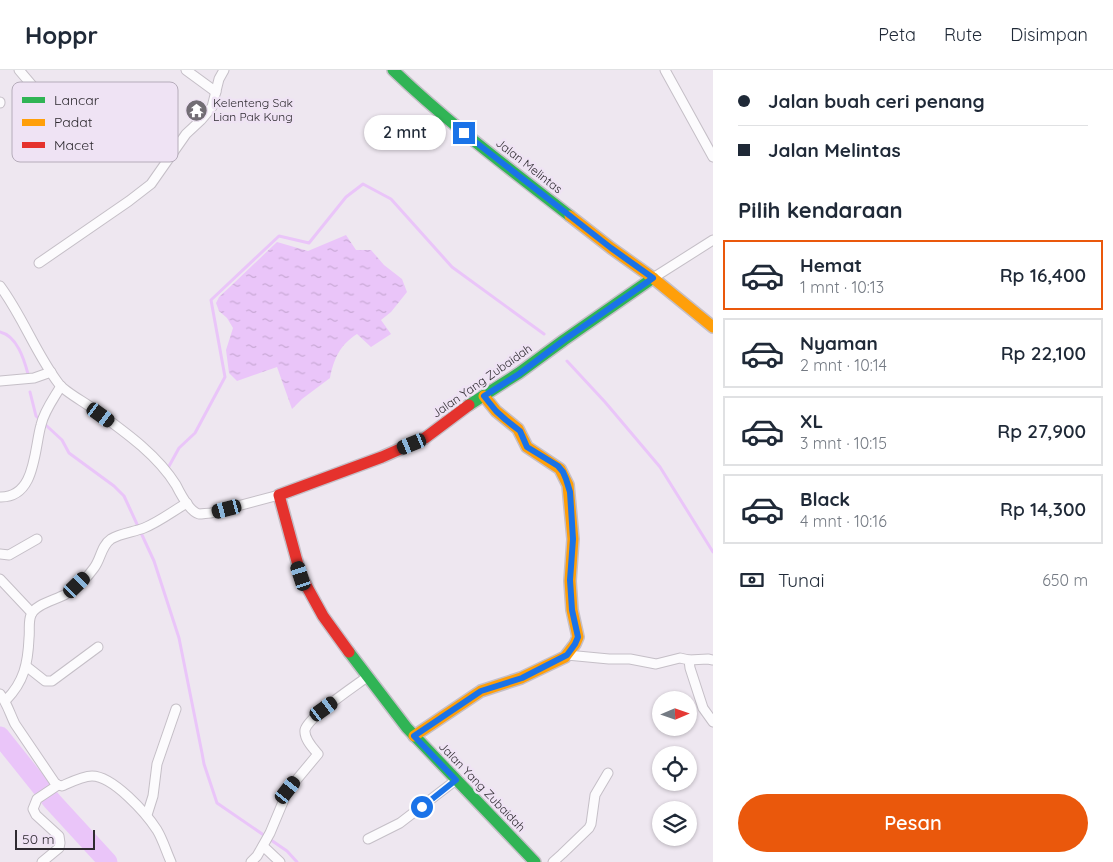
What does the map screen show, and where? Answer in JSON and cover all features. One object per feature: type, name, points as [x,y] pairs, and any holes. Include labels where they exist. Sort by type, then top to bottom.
[{"type":"street","points":[[19,70],[29,82]]},
{"type":"street","points":[[186,70],[216,92]]},
{"type":"street","points":[[178,145],[186,134],[209,112],[214,102],[219,79],[224,70]]},
{"type":"street","name":"Jalan Melintas","points":[[393,70],[472,139],[611,248],[653,278],[713,327]]},
{"type":"street","points":[[666,70],[713,157]]},
{"type":"street","points":[[39,263],[151,184],[166,162]]},
{"type":"street","name":"Jalan Yang Zubaidah","points":[[535,862],[414,736],[367,677],[323,616],[301,576],[279,495],[425,438],[471,404],[519,374],[653,278],[713,240]]},
{"type":"street","points":[[0,286],[60,386],[115,424],[148,452],[169,474],[187,503],[198,513],[211,513],[279,495]]},
{"type":"street","points":[[0,381],[34,378],[51,372]]},
{"type":"street","points":[[0,497],[10,496],[18,492],[26,483],[34,461],[42,420],[60,386]]},
{"type":"street","points":[[414,736],[481,691],[522,678],[567,655],[578,637],[572,610],[570,580],[573,539],[568,485],[560,469],[528,448],[520,431],[501,416],[484,396]]},
{"type":"street","points":[[58,785],[15,724],[3,697],[18,686],[22,678],[29,649],[32,612],[65,595],[77,585],[94,569],[102,552],[114,537],[147,527],[187,503]]},
{"type":"street","points":[[0,554],[9,555],[37,539]]},
{"type":"street","points":[[0,579],[32,612]]},
{"type":"street","points":[[26,666],[45,681],[52,681],[98,647]]},
{"type":"street","points":[[567,655],[630,659],[656,664],[680,658],[713,660]]},
{"type":"street","points":[[689,660],[703,708],[713,722]]},
{"type":"street","points":[[251,862],[270,833],[288,790],[318,754],[306,737],[305,731],[308,726],[324,709],[367,677]]},
{"type":"street","points":[[147,815],[153,796],[157,764],[176,709]]},
{"type":"street","points":[[553,862],[589,828],[595,795],[608,773]]},
{"type":"street","points":[[42,862],[59,848],[60,843],[58,836],[36,816],[34,809],[37,798],[58,785],[62,786],[91,776],[99,777],[112,783],[147,815],[158,832],[171,862]]},
{"type":"street","points":[[368,839],[400,823],[456,780]]},
{"type":"street","points":[[264,844],[280,862]]},
{"type":"water","points":[[346,235],[356,250],[371,250],[384,265],[402,279],[407,292],[391,312],[381,320],[391,334],[371,347],[357,334],[351,338],[342,347],[330,378],[292,409],[277,367],[237,381],[229,373],[226,350],[233,328],[227,318],[219,311],[216,303],[219,297],[277,242],[308,251]]},
{"type":"waterway","points":[[168,468],[179,448],[195,433],[225,377],[211,300],[279,236],[309,243],[346,197],[363,184],[391,199],[452,267],[544,334]]},
{"type":"waterway","points":[[0,332],[6,334],[15,343],[22,355],[28,374]]},
{"type":"waterway","points":[[567,361],[605,402],[660,467],[713,552]]},
{"type":"waterway","points":[[30,392],[36,416],[62,440],[69,453],[114,486],[124,496],[154,561],[179,638],[204,764],[217,803],[287,851],[297,862]]},
{"type":"waterway","points":[[0,736],[52,801],[108,862]]},
{"type":"traffic: fast","points":[[393,70],[457,127],[570,216]]},
{"type":"traffic: fast","points":[[469,405],[519,373],[653,278]]},
{"type":"traffic: fast","points":[[349,652],[407,728],[535,862]]},
{"type":"traffic: slow","points":[[570,216],[653,278],[713,327]]},
{"type":"traffic: slow","points":[[414,736],[481,691],[521,678],[565,657],[578,637],[572,610],[570,581],[573,539],[568,485],[560,469],[527,447],[518,429],[496,411],[484,396]]},
{"type":"traffic: jam","points":[[349,652],[323,616],[301,576],[279,495],[382,457],[425,438],[469,405]]},
{"type":"place","name":"Kelenteng Sak Lian Pak Kung","points":[[197,110]]},
{"type":"route","points":[[422,807],[456,780],[414,736],[481,691],[522,678],[567,655],[578,637],[572,610],[570,580],[573,539],[570,492],[566,479],[558,466],[526,446],[520,431],[496,411],[484,396],[519,374],[653,278],[611,248],[464,133]]}]
